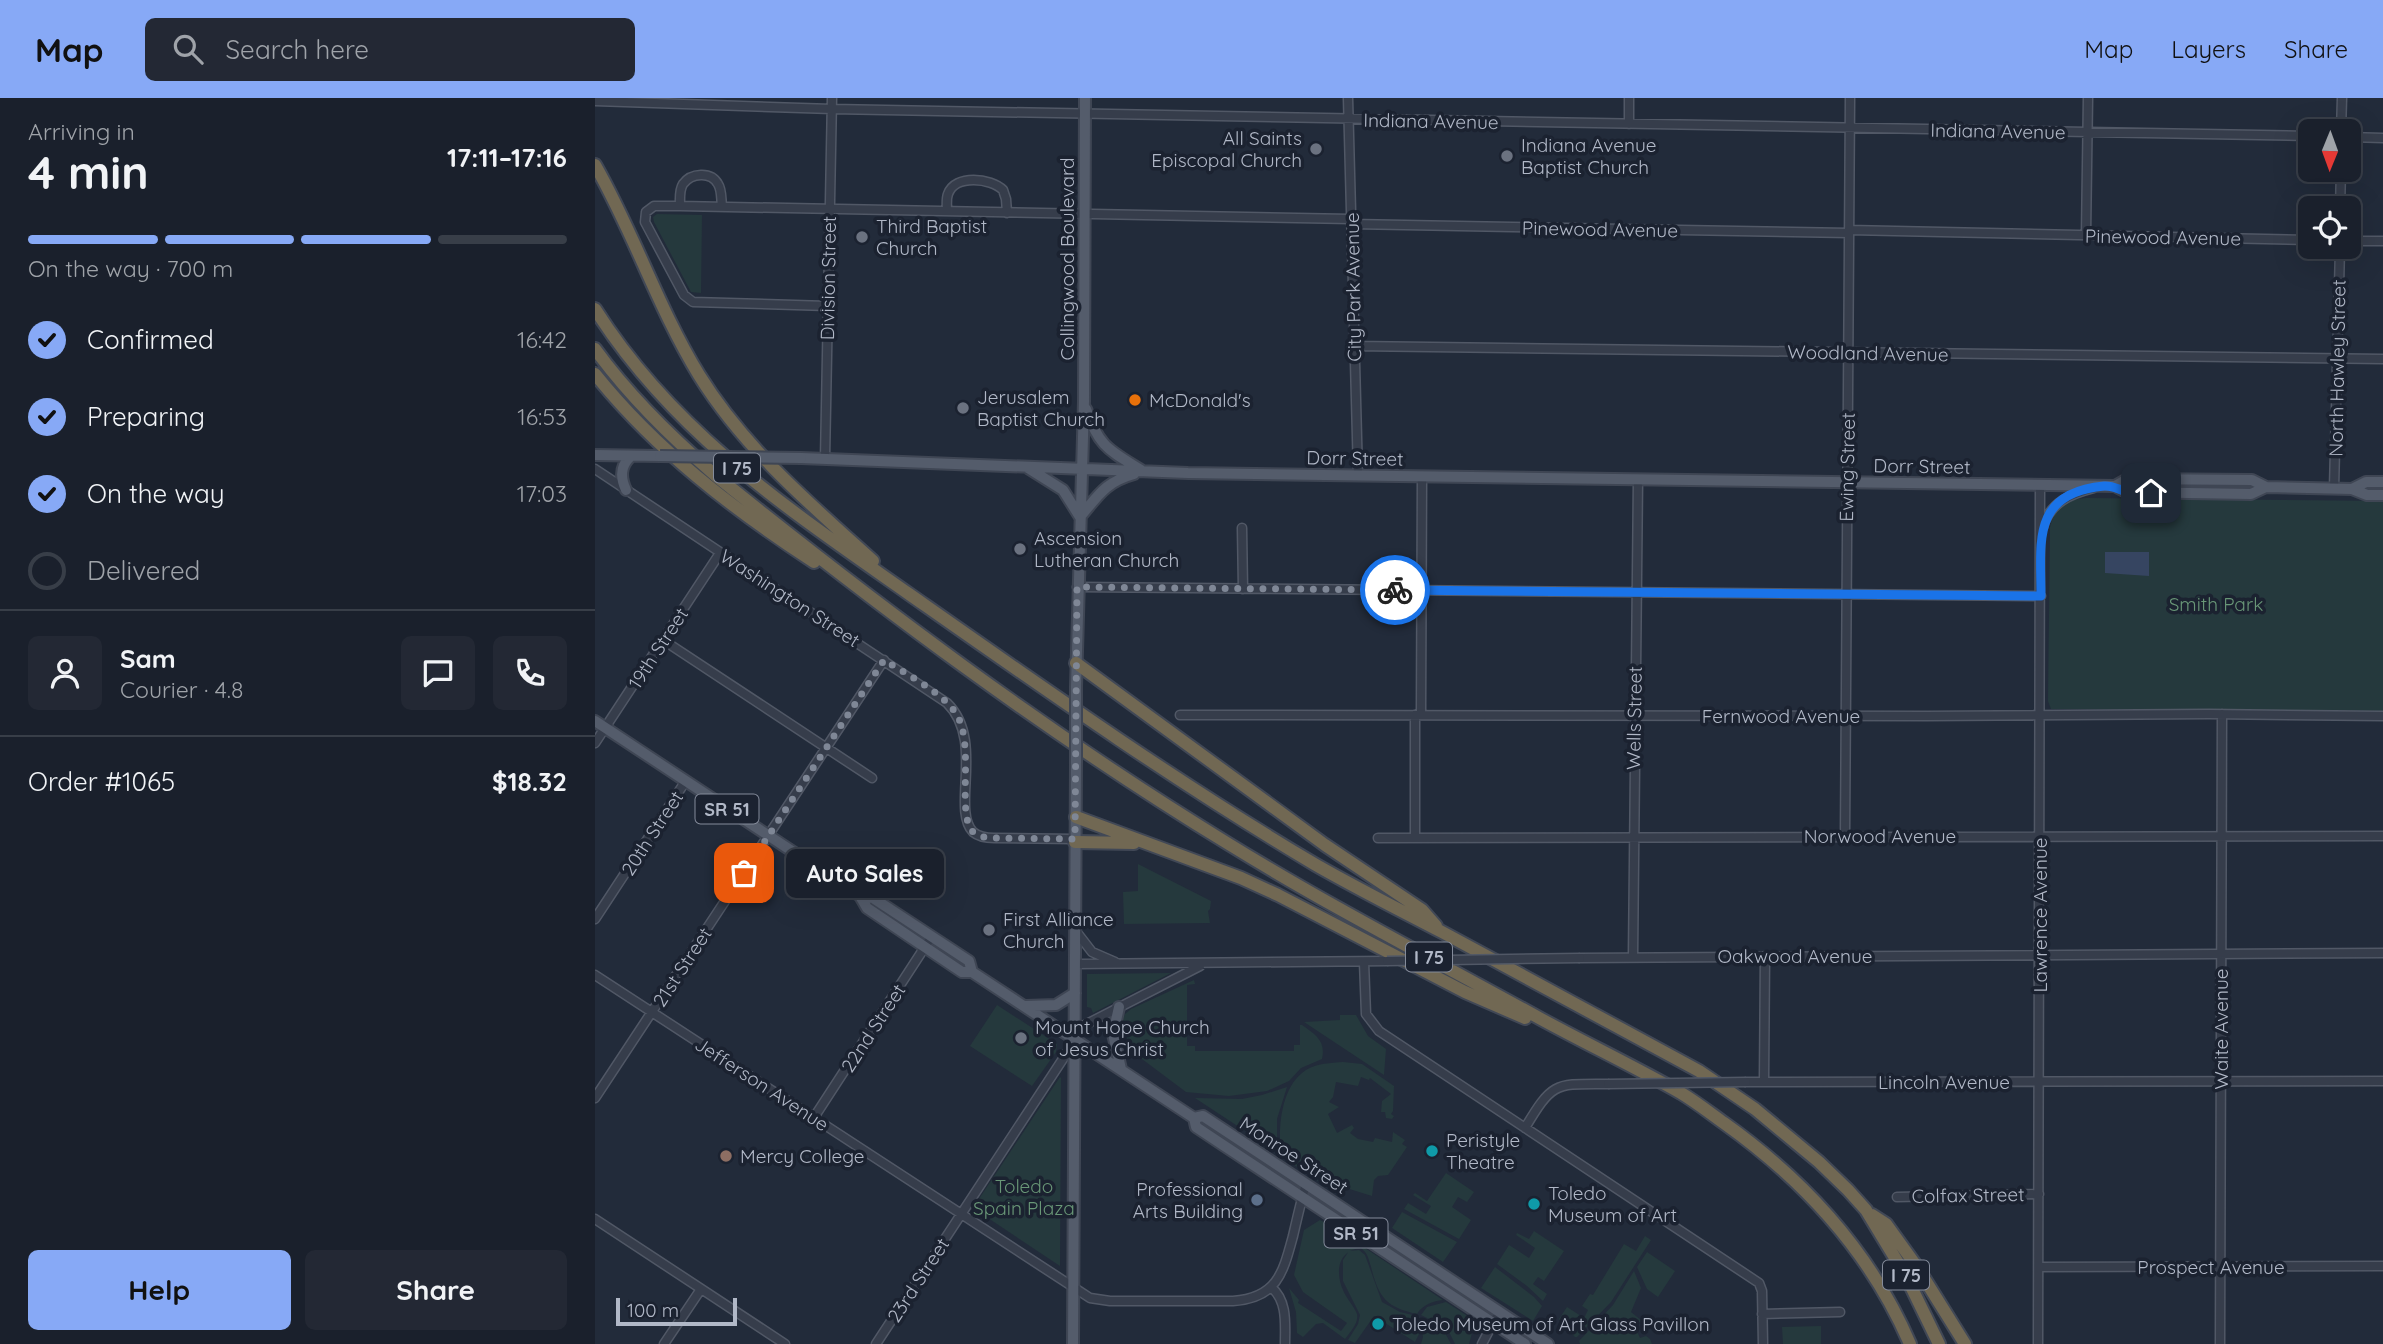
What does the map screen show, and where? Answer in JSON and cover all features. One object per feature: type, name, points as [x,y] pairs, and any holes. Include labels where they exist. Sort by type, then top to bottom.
[{"type":"highway","points":[[595,165],[675,332],[717,402],[752,446],[785,481],[909,594]]},
{"type":"highway","name":"I 75","points":[[595,309],[613,337],[658,394],[697,433],[750,478],[850,554],[1069,708],[1233,814],[1357,888],[1699,1071],[1755,1109],[1838,1181],[1865,1210],[1906,1276],[1939,1344]]},
{"type":"highway","name":"I 75","points":[[595,349],[675,440],[767,517],[974,675],[1225,842],[1308,891],[1684,1094],[1756,1146],[1783,1169],[1837,1226],[1869,1267],[1910,1344]]},
{"type":"highway","points":[[595,373],[660,446],[719,495],[783,542],[897,617]]},
{"type":"highway","points":[[1076,663],[1325,845],[1422,910],[1440,932]]},
{"type":"highway","points":[[1076,817],[1241,878],[1465,992],[1595,1048]]},
{"type":"highway","points":[[1075,841],[1145,843]]},
{"type":"highway","points":[[1865,1210],[1886,1224],[1917,1267],[1965,1344]]},
{"type":"main road","name":"Collingwood Boulevard","points":[[1073,1344],[1076,663],[1084,401],[1085,98]]},
{"type":"main road","points":[[1084,401],[1100,441],[1108,450],[1144,471]]},
{"type":"main road","name":"Dorr Street","points":[[595,455],[801,458],[1144,471],[2040,486],[2115,486],[2127,479],[2252,480],[2266,487],[2352,489],[2367,495],[2383,495]]},
{"type":"main road","points":[[626,490],[621,475],[625,462],[631,456]]},
{"type":"main road","points":[[1023,466],[1063,490],[1080,517],[1106,486],[1122,477],[1144,471]]},
{"type":"main road","name":"Dorr Street","points":[[2352,489],[2366,482],[2383,482]]},
{"type":"main road","name":"Monroe Street","points":[[600,725],[860,896],[873,898],[932,936],[969,961],[972,972]]},
{"type":"main road","name":"Monroe Street","points":[[860,896],[867,908],[962,972],[972,972],[1075,1035],[1195,1118],[1203,1116],[1548,1344]]},
{"type":"main road","points":[[1025,1006],[1056,1005],[1075,993]]},
{"type":"main road","points":[[1119,1007],[1113,1034],[1121,1069]]},
{"type":"main road","name":"Monroe Street","points":[[1195,1118],[1196,1127],[1525,1344]]},
{"type":"street","name":"Division Street","points":[[825,459],[832,98]]},
{"type":"street","name":"City Park Avenue","points":[[1348,98],[1358,475]]},
{"type":"street","points":[[1629,98],[1629,124]]},
{"type":"street","name":"Ewing Street","points":[[1845,837],[1850,98]]},
{"type":"street","points":[[2086,235],[2088,98]]},
{"type":"street","points":[[2341,119],[2342,98]]},
{"type":"street","name":"Indiana Avenue","points":[[595,101],[832,109],[2298,136]]},
{"type":"street","points":[[2361,137],[2383,138]]},
{"type":"street","points":[[680,206],[680,192],[685,182],[694,176],[707,175],[717,181],[722,206]]},
{"type":"street","points":[[947,211],[948,195],[953,187],[967,181],[988,182],[1003,190],[1007,213]]},
{"type":"street","name":"Pinewood Avenue","points":[[828,306],[693,302],[684,295],[644,216],[649,208],[722,206],[1351,222],[2298,240]]},
{"type":"street","points":[[2361,241],[2383,242]]},
{"type":"street","name":"North Hawley Street","points":[[2334,489],[2340,259]]},
{"type":"street","name":"Woodland Avenue","points":[[1354,346],[2383,359]]},
{"type":"street","name":"Washington Street","points":[[595,469],[932,692],[952,708],[962,725],[966,743],[967,816],[974,832],[982,837],[1075,841]]},
{"type":"street","points":[[1415,838],[1422,476]]},
{"type":"street","name":"Wells Street","points":[[1633,957],[1638,479]]},
{"type":"street","name":"Lawrence Avenue","points":[[2038,1344],[2040,486]]},
{"type":"street","points":[[2041,536],[2047,516],[2062,500],[2102,486]]},
{"type":"street","points":[[1242,527],[1243,589]]},
{"type":"street","name":"19th Street","points":[[595,743],[600,725],[663,640],[720,553]]},
{"type":"street","points":[[1077,587],[2041,596]]},
{"type":"street","points":[[663,640],[872,778]]},
{"type":"street","name":"21st Street","points":[[595,1098],[884,660]]},
{"type":"street","name":"Waite Avenue","points":[[2220,1344],[2222,714]]},
{"type":"street","name":"Fernwood Avenue","points":[[1180,715],[2383,716]]},
{"type":"street","name":"20th Street","points":[[595,919],[685,782]]},
{"type":"street","name":"Norwood Avenue","points":[[1378,838],[2383,836]]},
{"type":"street","name":"Oakwood Avenue","points":[[1075,930],[1092,952],[1122,964]]},
{"type":"street","name":"22nd Street","points":[[813,1119],[932,936]]},
{"type":"street","name":"Oakwood Avenue","points":[[1075,964],[1633,957],[2383,953]]},
{"type":"street","points":[[1764,1082],[1765,956]]},
{"type":"street","points":[[1364,962],[1365,1008],[1372,1025],[1761,1287],[1763,1344]]},
{"type":"street","name":"Oakwood Avenue","points":[[1075,1035],[1119,1007],[1206,964]]},
{"type":"street","name":"Jefferson Avenue","points":[[595,975],[1090,1298],[1102,1301],[1244,1300],[1262,1294],[1272,1287]]},
{"type":"street","name":"23rd Street","points":[[876,1344],[1075,1035]]},
{"type":"street","name":"Lincoln Avenue","points":[[1525,1128],[1544,1097],[1554,1089],[1567,1085],[1746,1082],[2383,1081]]},
{"type":"street","points":[[1285,1344],[1284,1312],[1280,1298],[1272,1287],[1286,1263],[1306,1184]]},
{"type":"street","name":"Colfax Street","points":[[1897,1197],[2039,1194]]},
{"type":"street","points":[[595,1219],[785,1344]]},
{"type":"street","name":"Prospect Avenue","points":[[2039,1267],[2383,1266]]},
{"type":"street","points":[[664,1344],[701,1289]]},
{"type":"street","points":[[1482,1344],[1500,1312]]},
{"type":"street","points":[[1762,1314],[1840,1312]]},
{"type":"green space","points":[[657,214],[702,215],[701,293],[691,292],[654,222],[653,217]]},
{"type":"green space","name":"Smith Park","points":[[2073,500],[2383,501],[2383,711],[2051,709],[2048,701],[2050,527],[2058,510]]},
{"type":"green space","points":[[1138,864],[1211,901],[1208,911],[1210,923],[1124,924],[1123,892],[1138,891]]},
{"type":"green space","points":[[1171,973],[1093,1013],[1091,1008],[1087,1007],[1087,974]]},
{"type":"green space","points":[[1194,980],[1195,984],[1187,985],[1187,1046],[1195,1046],[1195,1051],[1294,1051],[1294,1045],[1300,1045],[1302,1025],[1316,1035],[1321,1043],[1322,1059],[1301,1068],[1289,1081],[1267,1091],[1229,1096],[1186,1092],[1122,1044],[1118,1037],[1125,1014],[1131,1009]]},
{"type":"green space","points":[[997,1005],[1057,1044],[1056,1052],[1032,1086],[970,1046]]},
{"type":"green space","points":[[1340,1015],[1356,1015],[1368,1036],[1386,1049],[1384,1075],[1304,1022],[1340,1020]]},
{"type":"green space","points":[[1343,1062],[1362,1064],[1394,1086],[1392,1119],[1386,1118],[1385,1112],[1381,1112],[1382,1101],[1391,1094],[1370,1078],[1361,1077],[1358,1086],[1336,1082],[1333,1097],[1329,1102],[1339,1107],[1328,1114],[1337,1133],[1352,1125],[1354,1128],[1350,1133],[1358,1139],[1373,1142],[1375,1138],[1392,1142],[1393,1132],[1405,1140],[1402,1144],[1407,1147],[1388,1175],[1378,1176],[1374,1180],[1372,1196],[1343,1187],[1341,1183],[1327,1177],[1321,1183],[1281,1156],[1283,1109],[1297,1077],[1310,1068]]},
{"type":"green space","name":"Toledo Spain Plaza","points":[[1061,1078],[1060,1266],[973,1208]]},
{"type":"green space","points":[[1287,1087],[1277,1119],[1277,1152],[1195,1098],[1242,1099]]},
{"type":"green space","points":[[1446,1173],[1474,1192],[1467,1202],[1458,1197],[1452,1207],[1471,1220],[1459,1239],[1404,1209],[1408,1203],[1426,1214],[1431,1206],[1413,1195],[1415,1193],[1427,1201]]},
{"type":"green space","points":[[1402,1212],[1457,1242],[1443,1262],[1392,1228]]},
{"type":"green space","points":[[1320,1220],[1443,1300],[1428,1304],[1417,1314],[1398,1308],[1381,1294],[1366,1254],[1361,1248],[1353,1250],[1343,1257],[1339,1276],[1343,1290],[1357,1314],[1354,1327],[1345,1339],[1323,1323],[1316,1324],[1303,1337],[1297,1333],[1296,1312],[1289,1288],[1299,1300],[1298,1303],[1341,1331],[1347,1323],[1303,1292],[1294,1275],[1304,1230]]},
{"type":"green space","points":[[1534,1231],[1564,1251],[1544,1281],[1538,1277],[1533,1284],[1547,1294],[1543,1301],[1497,1264],[1509,1245],[1529,1258],[1535,1248],[1516,1235],[1517,1233],[1529,1239]]},
{"type":"green space","points":[[1645,1236],[1651,1240],[1611,1302],[1575,1337],[1559,1319],[1567,1307],[1584,1318],[1588,1310],[1582,1306],[1590,1294],[1593,1295],[1624,1244],[1636,1251]]},
{"type":"green space","points":[[1359,1250],[1365,1255],[1382,1302],[1400,1312],[1417,1316],[1419,1334],[1415,1342],[1374,1316],[1355,1343],[1348,1340],[1360,1315],[1343,1281],[1343,1260],[1349,1251]]},
{"type":"green space","points":[[1647,1252],[1675,1271],[1658,1297],[1647,1289],[1637,1267]]},
{"type":"green space","points":[[1495,1267],[1542,1306],[1533,1321],[1481,1288]]},
{"type":"green space","points":[[1634,1271],[1641,1288],[1631,1312],[1642,1321],[1634,1325],[1640,1338],[1646,1336],[1652,1344],[1580,1344],[1579,1341],[1613,1305]]},
{"type":"green space","points":[[1446,1302],[1472,1319],[1469,1344],[1455,1344],[1447,1328],[1421,1315],[1427,1307]]},
{"type":"green space","points":[[1419,1318],[1444,1331],[1451,1344],[1421,1344],[1423,1337]]},
{"type":"green space","points":[[1821,1326],[1821,1344],[1783,1344],[1782,1327]]},
{"type":"water","points":[[2105,552],[2149,552],[2149,576],[2105,573]]},
{"type":"way so far","points":[[744,873],[884,660],[947,703],[956,713],[966,743],[967,822],[974,832],[982,837],[994,838],[1075,839],[1077,587],[1395,590]]},
{"type":"place","name":"All Saints Episcopal Church","points":[[1316,149]]},
{"type":"place","name":"Indiana Avenue Baptist Church","points":[[1507,156]]},
{"type":"place","name":"Third Baptist Church","points":[[862,237]]},
{"type":"place","name":"McDonald's","points":[[1135,400]]},
{"type":"place","name":"Jerusalem Baptist Church","points":[[963,408]]},
{"type":"place","name":"Ascension Lutheran Church","points":[[1020,549]]},
{"type":"place","name":"Auto Sales","points":[[744,873]]},
{"type":"place","name":"First Alliance Church","points":[[989,930]]},
{"type":"place","name":"Mount Hope Church of Jesus Christ","points":[[1021,1038]]},
{"type":"place","name":"Peristyle Theatre","points":[[1432,1151]]},
{"type":"place","name":"Mercy College","points":[[726,1156]]},
{"type":"place","name":"Professional Arts Building","points":[[1257,1200]]},
{"type":"place","name":"Toledo Museum of Art","points":[[1534,1204]]},
{"type":"place","name":"Toledo Museum of Art Glass Pavillon","points":[[1378,1324]]},
{"type":"route","points":[[1395,590],[2041,596],[2041,536],[2047,516],[2054,507],[2070,495],[2102,486],[2115,486],[2126,492],[2151,493]]}]
